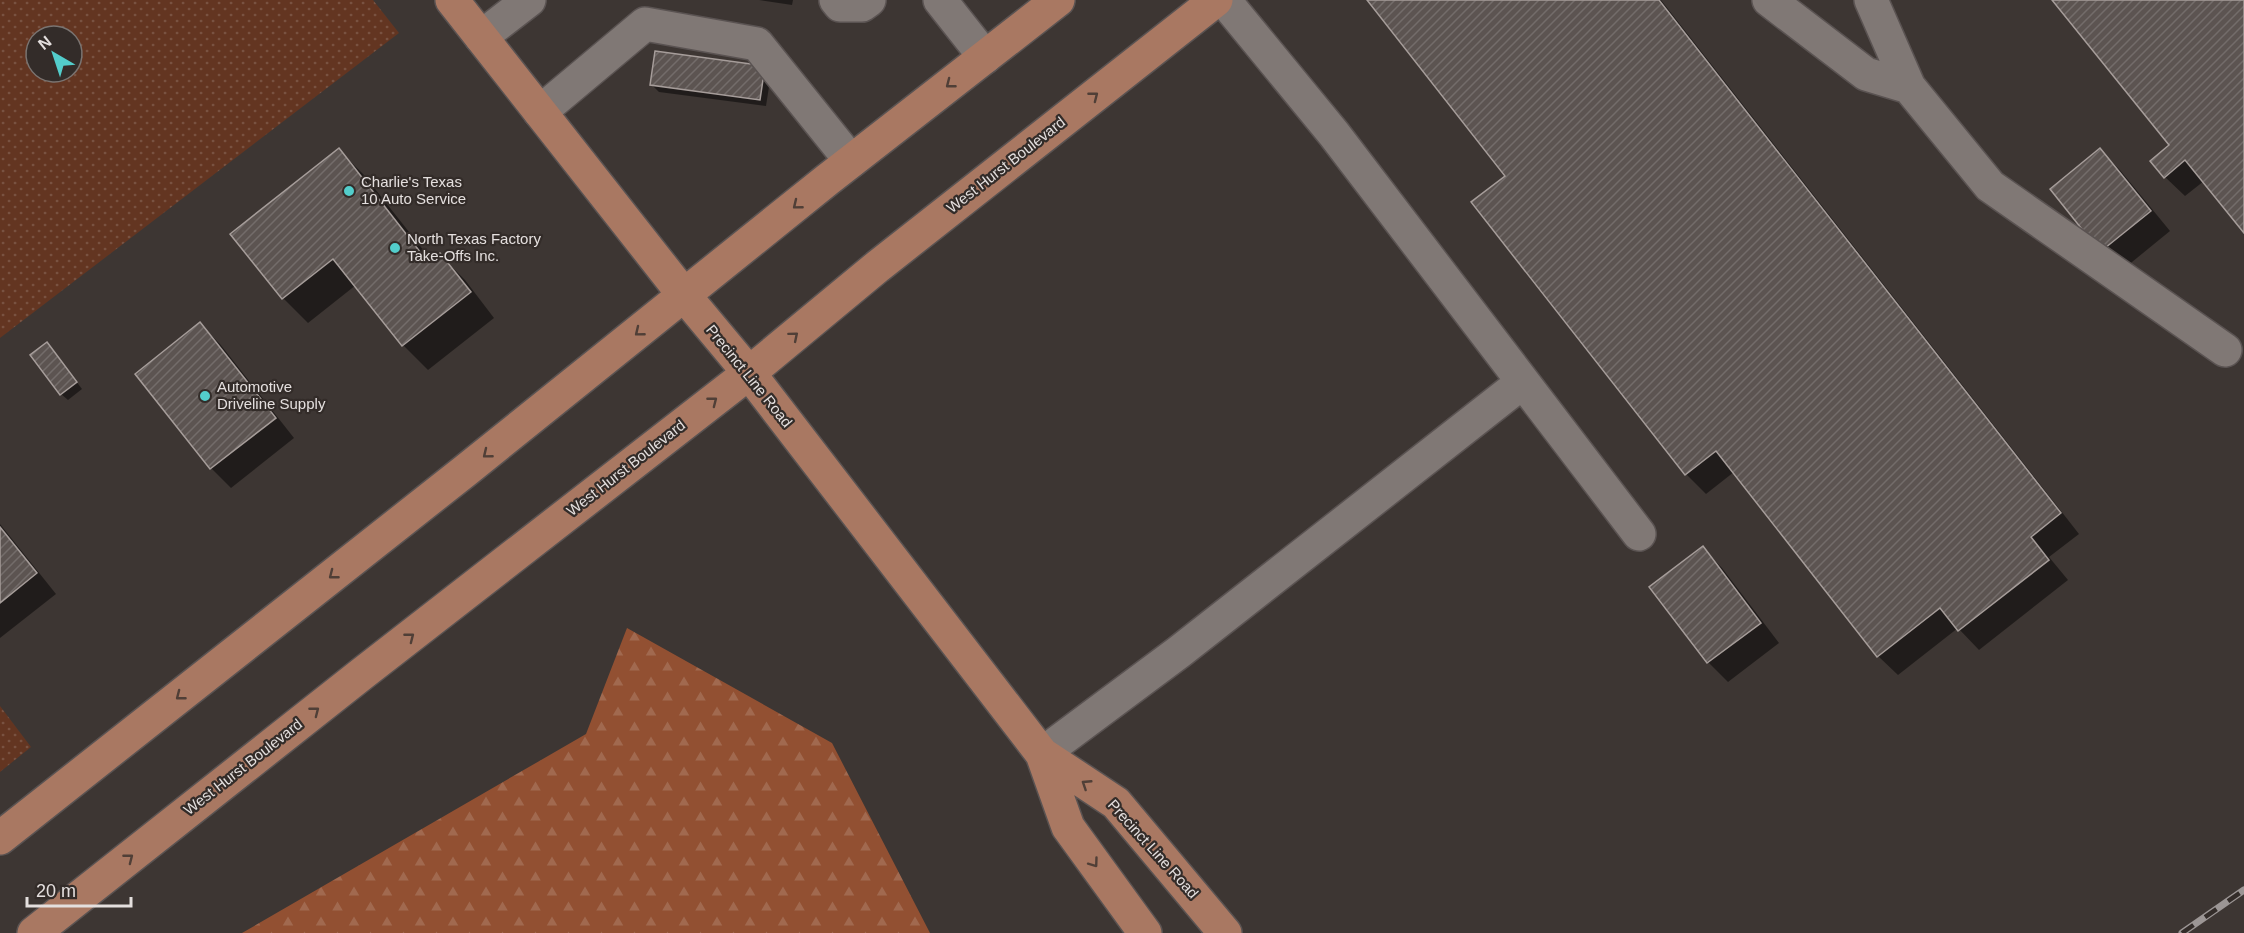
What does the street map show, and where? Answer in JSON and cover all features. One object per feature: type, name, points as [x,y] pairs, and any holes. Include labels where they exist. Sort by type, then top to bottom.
[{"type":"main road","name":"Precinct Line Road","points":[[452,0],[684,295],[749,373],[1042,754],[1068,826],[1145,933]]},
{"type":"main road","points":[[0,838],[465,471],[851,161],[1058,0]]},
{"type":"main road","name":"West Hurst Boulevard","points":[[34,933],[363,673],[749,373],[877,267],[1216,0]]},
{"type":"main road","name":"Precinct Line Road","points":[[1042,754],[1116,803],[1226,933]]},
{"type":"lane","points":[[481,37],[529,0]]},
{"type":"lane","points":[[836,0],[840,5],[862,5],[869,0]]},
{"type":"lane","points":[[940,0],[985,57]]},
{"type":"lane","points":[[1224,0],[1334,134],[1639,534]]},
{"type":"lane","points":[[1769,0],[1866,74],[1909,87]]},
{"type":"lane","points":[[1870,0],[1909,87],[1990,186],[2225,350]]},
{"type":"lane","points":[[540,112],[645,24],[757,44],[851,161]]},
{"type":"lane","points":[[1042,754],[1179,652],[1523,382]]},
{"type":"shaded area","points":[[0,0],[373,0],[399,33],[0,338]]},
{"type":"shaded area","points":[[0,706],[31,747],[0,772]]},
{"type":"green space","points":[[627,628],[832,743],[930,933],[242,933],[586,734]]},
{"type":"building","points":[[1367,0],[1659,0],[2061,513],[2031,537],[2049,560],[1958,631],[1940,608],[1877,657],[1716,451],[1685,475],[1471,202],[1505,176]]},
{"type":"building","points":[[2052,0],[2244,0],[2244,233],[2185,160],[2164,178],[2150,161],[2169,145]]},
{"type":"building","points":[[655,51],[765,66],[760,100],[650,85]]},
{"type":"building","points":[[339,148],[428,262],[440,253],[471,292],[402,346],[333,259],[282,299],[230,234]]},
{"type":"building","points":[[2100,148],[2151,211],[2100,252],[2050,189]]},
{"type":"building","name":"Automotive Driveline Supply","points":[[200,322],[276,418],[210,469],[135,374]]},
{"type":"building","points":[[47,342],[77,382],[60,395],[30,355]]},
{"type":"building","points":[[0,527],[37,573],[0,603]]},
{"type":"building","points":[[1703,546],[1761,623],[1707,663],[1649,587]]},
{"type":"railway","points":[[2182,933],[2244,890]]},
{"type":"place","name":"Charlie's Texas 10 Auto Service","points":[[349,191]]},
{"type":"place","name":"North Texas Factory Take-Offs Inc.","points":[[395,248]]},
{"type":"place","name":"Automotive Driveline Supply","points":[[205,396]]}]
